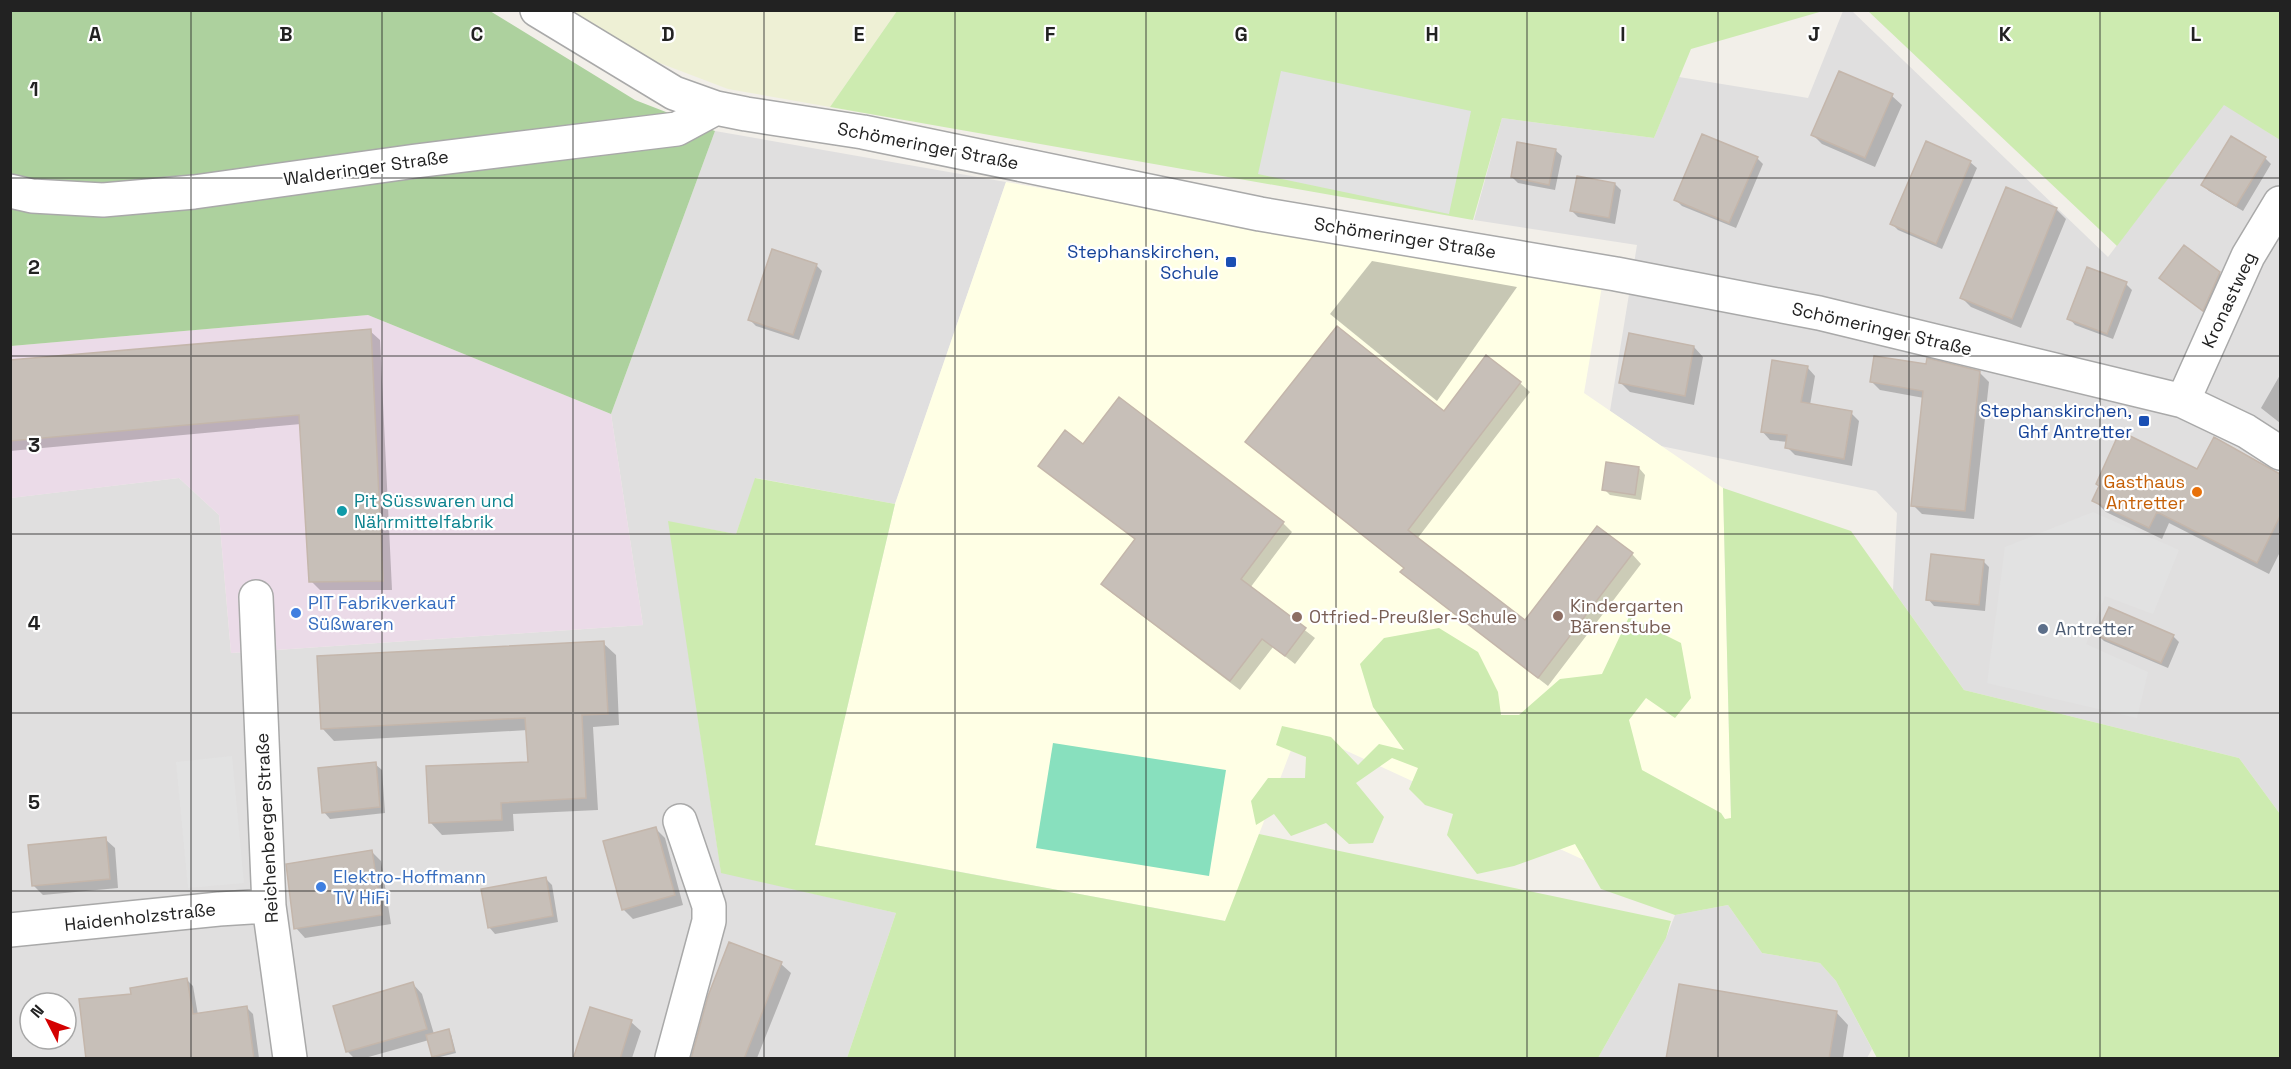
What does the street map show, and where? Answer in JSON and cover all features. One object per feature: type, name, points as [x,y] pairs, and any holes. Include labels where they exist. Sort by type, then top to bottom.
[{"type":"street","name":"Schömeringer Straße","points":[[537,10],[674,93],[716,108],[863,132],[1260,214],[1445,244],[1807,311],[2183,401],[2246,431],[2280,453]]},
{"type":"street","name":"Walderinger Straße","points":[[10,191],[32,196],[103,200],[194,192],[416,161],[677,129],[716,108]]},
{"type":"street","name":"Kronastweg","points":[[2183,401],[2248,255],[2280,203]]},
{"type":"street","name":"Reichenberger Straße","points":[[256,597],[270,906],[290,1059]]},
{"type":"street","points":[[672,1059],[709,921],[709,906],[680,821]]},
{"type":"street","name":"Haidenholzstraße","points":[[10,930],[270,906]]},
{"type":"shaded area","points":[[567,11],[897,11],[830,107],[728,89],[636,54]]},
{"type":"shaded area","points":[[1843,11],[1852,11],[2108,257],[2224,104],[2280,140],[2280,814],[2239,758],[1964,690],[1893,590],[1897,513],[1876,491],[1661,446],[1610,411],[1637,245],[1474,220],[1502,118],[1654,138],[1679,77],[1808,98]]},
{"type":"shaded area","points":[[1281,71],[1471,111],[1449,214],[1258,174]]},
{"type":"shaded area","points":[[715,131],[1006,182],[895,504],[756,478],[736,534],[669,522],[721,872],[896,913],[847,1058],[11,1058],[10,498],[179,478],[219,515],[231,653],[643,625],[611,414]]},
{"type":"shaded area","name":"Otfried-Preußler-Schule","points":[[1006,182],[1602,286],[1584,393],[1723,488],[1731,818],[1586,861],[1299,729],[1226,921],[815,845],[895,504]]},
{"type":"shaded area","points":[[1372,261],[1517,287],[1437,401],[1330,314]]},
{"type":"shaded area","points":[[368,315],[611,414],[643,625],[231,653],[219,515],[179,478],[11,498],[11,346]]},
{"type":"shaded area","name":"Antretter","points":[[2093,512],[2179,550],[2153,614],[2105,596],[2086,644],[2148,672],[2137,718],[1987,683],[2005,547]]},
{"type":"shaded area","points":[[232,756],[244,883],[188,888],[176,762]]},
{"type":"shaded area","points":[[1728,905],[1762,953],[1820,963],[1836,981],[1872,1049],[1867,1058],[1598,1058],[1666,938],[1675,915]]},
{"type":"green space","points":[[11,11],[490,11],[635,100],[715,131],[611,414],[368,315],[11,346]]},
{"type":"green space","points":[[897,11],[1823,11],[1691,49],[1654,138],[1502,118],[1473,220],[830,107]]},
{"type":"green space","points":[[1868,11],[2280,11],[2280,140],[2224,105],[2117,246]]},
{"type":"green space","points":[[755,478],[895,504],[815,845],[1225,921],[1259,834],[1671,921],[1666,938],[1598,1058],[847,1058],[896,913],[721,873],[668,521],[736,534]]},
{"type":"green space","points":[[1723,488],[1851,531],[1964,690],[2239,758],[2280,814],[2280,1058],[1877,1058],[1836,981],[1820,963],[1762,953],[1728,905],[1675,915],[1601,889],[1575,844],[1514,866],[1477,874],[1447,835],[1453,814],[1425,805],[1409,789],[1418,768],[1392,758],[1356,783],[1384,817],[1373,843],[1349,844],[1326,823],[1291,836],[1274,814],[1256,825],[1251,801],[1268,778],[1305,778],[1306,757],[1276,745],[1282,726],[1331,737],[1358,765],[1379,744],[1404,750],[1373,707],[1360,664],[1384,638],[1439,628],[1478,652],[1498,692],[1501,715],[1519,715],[1560,679],[1602,674],[1629,617],[1681,643],[1691,698],[1675,718],[1646,698],[1629,720],[1642,770],[1721,813],[1725,819],[1731,818]]},
{"type":"green space","points":[[1053,743],[1226,770],[1209,876],[1036,848]]},
{"type":"building","points":[[1839,71],[1893,94],[1865,158],[1811,135]]},
{"type":"building","points":[[1702,134],[1758,157],[1729,223],[1674,200]]},
{"type":"building","points":[[2231,136],[2266,157],[2236,206],[2201,185]]},
{"type":"building","points":[[1926,141],[1971,161],[1936,244],[1890,224]]},
{"type":"building","points":[[1517,142],[1556,149],[1549,185],[1511,177]]},
{"type":"building","points":[[1577,176],[1615,183],[1609,218],[1570,211]]},
{"type":"building","points":[[2006,187],[2057,208],[2012,319],[1960,298]]},
{"type":"building","points":[[2184,245],[2220,272],[2203,311],[2159,278]]},
{"type":"building","points":[[772,249],[817,264],[793,335],[748,320]]},
{"type":"building","points":[[2087,267],[2127,282],[2107,334],[2067,319]]},
{"type":"building","points":[[1337,326],[1444,411],[1486,355],[1521,382],[1408,530],[1525,620],[1597,526],[1633,553],[1538,678],[1400,572],[1404,568],[1245,442]]},
{"type":"building","name":"Pit Süsswaren und Nährmittelfabrik","points":[[371,329],[383,581],[309,582],[299,415],[10,441],[10,360]]},
{"type":"building","points":[[1629,333],[1694,346],[1685,396],[1619,383]]},
{"type":"building","points":[[1874,356],[1926,364],[1927,358],[1980,371],[1965,511],[1911,506],[1923,391],[1870,382]]},
{"type":"building","points":[[1772,360],[1808,366],[1801,402],[1852,411],[1844,459],[1785,448],[1787,435],[1761,432]]},
{"type":"building","points":[[1119,397],[1284,522],[1241,579],[1306,628],[1285,656],[1262,639],[1230,681],[1101,584],[1135,539],[1038,466],[1065,430],[1083,444]]},
{"type":"building","name":"Gasthaus Antretter","points":[[2120,431],[2197,469],[2214,437],[2280,474],[2280,516],[2257,563],[2157,512],[2149,528],[2092,501],[2099,486],[2096,484]]},
{"type":"building","points":[[1606,462],[1639,467],[1635,495],[1602,490]]},
{"type":"building","points":[[1931,554],[1984,560],[1979,605],[1926,600]]},
{"type":"building","points":[[2109,607],[2174,635],[2161,663],[2096,635]]},
{"type":"building","points":[[604,641],[608,714],[582,715],[586,798],[501,803],[502,820],[429,823],[426,766],[528,762],[525,718],[321,729],[317,656]]},
{"type":"building","points":[[376,762],[380,807],[322,813],[318,768]]},
{"type":"building","points":[[656,827],[675,895],[622,910],[603,841]]},
{"type":"building","points":[[106,837],[110,879],[32,886],[28,845]]},
{"type":"building","points":[[372,850],[382,915],[294,929],[286,864]]},
{"type":"building","points":[[546,877],[553,916],[488,928],[481,889]]},
{"type":"building","points":[[729,942],[782,962],[744,1059],[691,1059],[708,996]]},
{"type":"building","points":[[187,978],[193,1014],[247,1006],[254,1059],[86,1059],[79,999],[131,994],[130,988]]},
{"type":"building","points":[[413,982],[427,1029],[346,1052],[333,1006]]},
{"type":"building","points":[[1679,984],[1837,1011],[1829,1059],[1666,1059]]},
{"type":"building","points":[[590,1007],[632,1020],[620,1059],[573,1059]]},
{"type":"building","points":[[449,1029],[454,1051],[432,1057],[426,1035]]},
{"type":"place","name":"Stephanskirchen, Schule","points":[[1231,262]]},
{"type":"place","name":"Stephanskirchen, Ghf Antretter","points":[[2144,421]]},
{"type":"place","name":"Gasthaus Antretter","points":[[2197,492]]},
{"type":"place","name":"Pit Süsswaren und Nährmittelfabrik","points":[[342,511]]},
{"type":"place","name":"PIT Fabrikverkauf Süßwaren","points":[[296,613]]},
{"type":"place","name":"Kindergarten Bärenstube","points":[[1558,616]]},
{"type":"place","name":"Otfried-Preußler-Schule","points":[[1297,617]]},
{"type":"place","name":"Antretter","points":[[2043,629]]},
{"type":"place","name":"Elektro-Hoffmann TV HiFi","points":[[321,887]]}]
